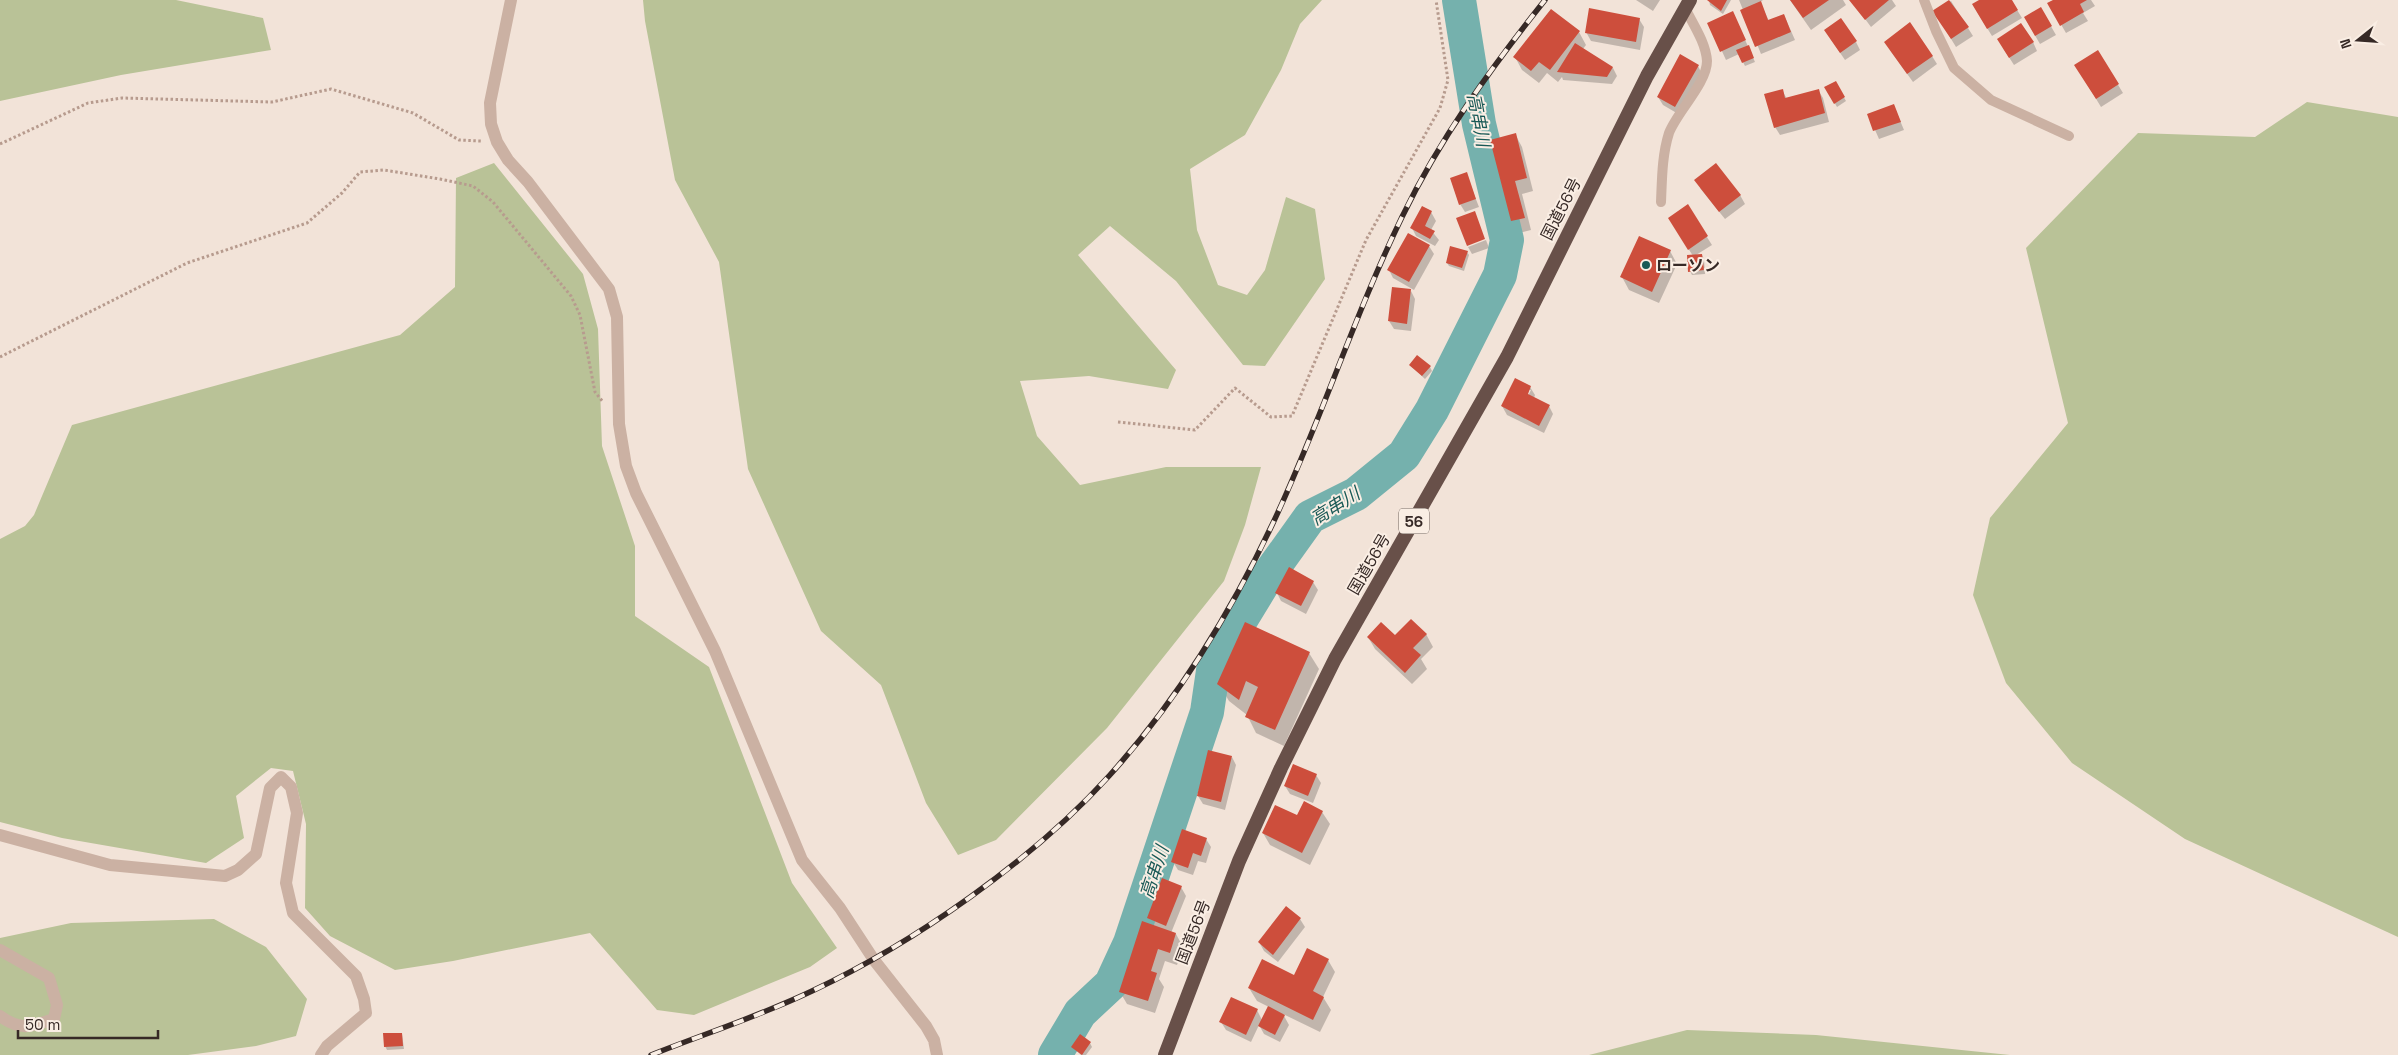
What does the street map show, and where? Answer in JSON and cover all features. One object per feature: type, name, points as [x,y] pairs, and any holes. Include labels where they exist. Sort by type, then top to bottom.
[{"type":"highway","name":"国道56号","points":[[1165,1055],[1239,861],[1289,751],[1335,659],[1507,357],[1647,76],[1688,4]]},
{"type":"street","points":[[510,0],[490,103],[491,124],[497,142],[508,160],[528,182],[609,289],[616,317],[619,424],[626,466],[636,493],[715,650],[802,860],[840,908],[874,960],[926,1026],[934,1040],[937,1055]]},
{"type":"street","points":[[0,835],[110,865],[225,876],[238,870],[256,854],[270,788],[281,777],[292,787],[298,813],[286,884],[293,913],[356,976],[364,998],[366,1013],[327,1046],[321,1055]]},
{"type":"street","points":[[0,950],[49,978],[57,1005],[54,1019],[29,1028],[9,1023],[0,1016]]},
{"type":"lane","points":[[1924,0],[1936,31],[1954,68],[1991,100],[2069,136]]},
{"type":"lane","points":[[1662,202],[1662,166],[1670,132],[1701,79],[1707,63],[1704,47],[1688,4]]},
{"type":"path","points":[[1118,422],[1195,430],[1234,388],[1271,418],[1292,416],[1366,240],[1440,108],[1448,80],[1436,0]]},
{"type":"path","points":[[0,144],[88,103],[122,98],[272,102],[331,89],[413,113],[459,140],[497,142]]},
{"type":"path","points":[[0,358],[186,263],[307,223],[342,193],[360,172],[384,170],[474,186],[494,202],[571,296],[580,315],[595,392],[619,424]]},
{"type":"green space","points":[[0,0],[176,0],[263,18],[271,50],[121,75],[0,101]]},
{"type":"green space","points":[[643,0],[1322,0],[1300,24],[1281,70],[1245,135],[1190,169],[1197,230],[1218,285],[1247,295],[1265,270],[1286,197],[1315,209],[1325,279],[1265,366],[1243,365],[1176,281],[1110,226],[1078,255],[1176,370],[1168,389],[1089,376],[1020,381],[1037,436],[1080,485],[1166,467],[1261,467],[1245,525],[1224,581],[1107,728],[996,840],[958,855],[926,803],[881,685],[821,631],[748,469],[719,262],[675,180],[645,21]]},
{"type":"green space","points":[[2307,102],[2398,117],[2398,937],[2185,839],[2072,763],[2006,683],[1973,595],[1990,518],[2068,423],[2026,248],[2138,133],[2255,137]]},
{"type":"green space","points":[[494,163],[583,274],[598,329],[602,446],[635,546],[635,616],[709,667],[792,883],[837,948],[810,967],[694,1015],[657,1010],[590,933],[453,961],[395,970],[330,936],[305,908],[306,824],[293,771],[271,768],[236,796],[244,838],[206,863],[62,838],[0,822],[0,539],[25,526],[34,515],[72,425],[400,335],[455,287],[456,178]]},
{"type":"green space","points":[[214,919],[266,947],[307,999],[296,1036],[256,1046],[188,1055],[0,1055],[0,938],[71,923]]},
{"type":"green space","points":[[1687,1030],[1816,1035],[2010,1055],[1589,1055]]},
{"type":"building","points":[[1707,0],[1727,0],[1721,11]]},
{"type":"building","points":[[1790,0],[1829,0],[1803,18]]},
{"type":"building","points":[[1849,0],[1889,0],[1865,20]]},
{"type":"building","points":[[1949,0],[1969,27],[1951,39],[1932,11]]},
{"type":"building","points":[[1979,0],[2012,0],[2018,10],[1987,29],[1972,4]]},
{"type":"building","points":[[2053,0],[2087,0],[2080,4],[2084,12],[2060,26],[2047,3]]},
{"type":"building","points":[[1761,1],[1768,20],[1784,14],[1791,32],[1755,47],[1740,10]]},
{"type":"building","points":[[2041,7],[2052,26],[2035,36],[2024,17]]},
{"type":"building","points":[[1589,8],[1640,18],[1636,42],[1585,33]]},
{"type":"building","points":[[1551,9],[1580,31],[1550,70],[1539,62],[1531,71],[1513,57]]},
{"type":"building","points":[[1733,11],[1746,40],[1720,52],[1707,23]]},
{"type":"building","points":[[1841,18],[1857,41],[1840,53],[1824,30]]},
{"type":"building","points":[[1910,22],[1933,56],[1907,74],[1884,42]]},
{"type":"building","points":[[2021,23],[2034,42],[2009,58],[1997,39]]},
{"type":"building","points":[[1575,43],[1613,67],[1607,77],[1557,72]]},
{"type":"building","points":[[1749,45],[1754,58],[1742,63],[1736,50]]},
{"type":"building","points":[[2098,50],[2119,84],[2096,99],[2074,65]]},
{"type":"building","points":[[1680,54],[1699,65],[1675,107],[1657,97]]},
{"type":"building","points":[[1836,81],[1845,97],[1834,104],[1824,87]]},
{"type":"building","points":[[1783,89],[1785,98],[1819,89],[1825,113],[1774,128],[1764,94]]},
{"type":"building","points":[[1894,104],[1901,122],[1873,131],[1867,114]]},
{"type":"building","points":[[1516,133],[1527,178],[1515,181],[1525,218],[1511,221],[1490,140]]},
{"type":"building","points":[[1716,163],[1741,195],[1719,212],[1694,180]]},
{"type":"building","points":[[1467,172],[1476,199],[1459,205],[1450,178]]},
{"type":"building","points":[[1688,204],[1708,236],[1688,250],[1668,218]]},
{"type":"building","points":[[1422,206],[1432,211],[1425,226],[1435,231],[1430,239],[1410,228]]},
{"type":"building","points":[[1475,211],[1485,239],[1467,246],[1456,218]]},
{"type":"building","points":[[1408,233],[1430,245],[1409,282],[1387,270]]},
{"type":"building","points":[[1639,236],[1671,250],[1652,292],[1620,277]]},
{"type":"building","points":[[1450,246],[1468,251],[1462,268],[1446,263]]},
{"type":"building","points":[[1702,254],[1704,270],[1688,272],[1687,255]]},
{"type":"building","points":[[1392,287],[1411,289],[1407,324],[1388,321]]},
{"type":"building","points":[[1417,355],[1431,366],[1422,376],[1409,365]]},
{"type":"building","points":[[1515,378],[1531,386],[1528,394],[1550,405],[1539,426],[1501,406]]},
{"type":"building","points":[[1289,567],[1314,581],[1301,606],[1275,593]]},
{"type":"building","points":[[1411,619],[1427,634],[1413,648],[1421,655],[1405,673],[1367,637],[1381,622],[1395,635]]},
{"type":"building","points":[[1245,622],[1310,652],[1275,730],[1245,717],[1258,687],[1246,681],[1239,700],[1217,684]]},
{"type":"building","points":[[1208,750],[1232,756],[1221,802],[1197,796]]},
{"type":"building","points":[[1293,764],[1317,774],[1308,796],[1284,786]]},
{"type":"building","points":[[1304,801],[1323,811],[1302,853],[1262,833],[1275,805],[1297,815]]},
{"type":"building","points":[[1182,829],[1207,838],[1201,856],[1193,853],[1188,868],[1171,862]]},
{"type":"building","points":[[1162,878],[1182,886],[1166,926],[1147,918]]},
{"type":"building","points":[[1286,906],[1301,918],[1273,955],[1258,942]]},
{"type":"building","points":[[1142,921],[1176,933],[1170,953],[1158,949],[1151,971],[1157,973],[1148,1001],[1119,992]]},
{"type":"building","points":[[1307,948],[1329,959],[1313,991],[1324,997],[1313,1020],[1248,988],[1262,959],[1294,975]]},
{"type":"building","points":[[1231,997],[1258,1009],[1246,1035],[1219,1022]]},
{"type":"building","points":[[1268,1006],[1285,1015],[1275,1035],[1258,1026]]},
{"type":"building","points":[[383,1033],[402,1033],[403,1046],[384,1047]]},
{"type":"building","points":[[1080,1034],[1091,1042],[1082,1055],[1071,1047]]},
{"type":"waterway","name":"高串川","points":[[1055,1055],[1080,1013],[1111,984],[1130,943],[1207,712],[1214,664],[1267,577],[1310,517],[1356,494],[1404,455],[1432,410],[1500,275],[1507,240],[1479,124],[1459,0]]},
{"type":"railway","points":[[651,1055],[752,1017],[812,991],[891,949],[931,924],[1009,868],[1045,838],[1079,807],[1134,747],[1157,718],[1200,656],[1256,557],[1290,485],[1385,254],[1417,188],[1468,104],[1505,51],[1545,0]]},
{"type":"place","name":"ローソン","points":[[1646,265]]}]
